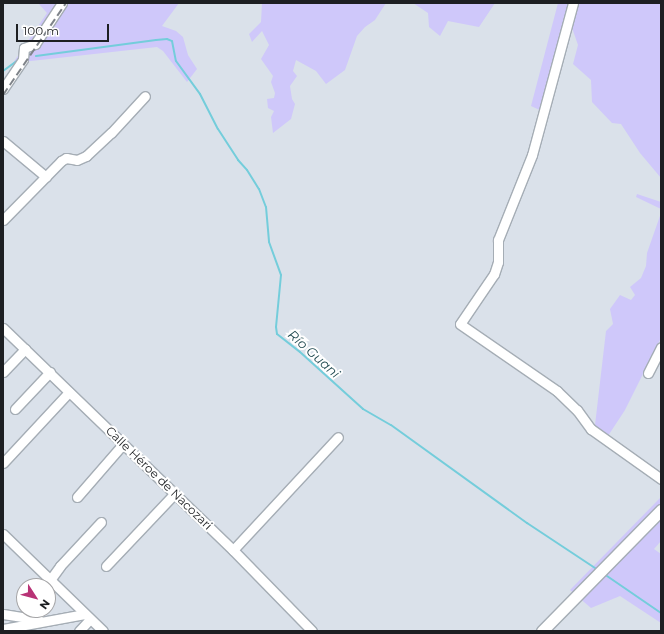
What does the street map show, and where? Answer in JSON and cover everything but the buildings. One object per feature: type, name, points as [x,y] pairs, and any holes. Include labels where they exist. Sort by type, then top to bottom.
[{"type":"main road","points":[[542,631],[661,510]]},
{"type":"street","points":[[3,89],[23,55],[26,47],[35,44],[62,3]]},
{"type":"street","points":[[573,3],[532,155],[498,240],[498,262],[494,274],[460,324],[557,391],[577,410],[591,429],[661,478]]},
{"type":"street","points":[[3,220],[46,178],[61,161],[66,158],[77,160],[86,156],[111,133],[145,96]]},
{"type":"street","points":[[3,141],[46,178]]},
{"type":"street","name":"Calle Héroe de Nacozari","points":[[3,328],[233,550],[312,631]]},
{"type":"street","points":[[648,373],[661,346]]},
{"type":"street","points":[[3,372],[25,349]]},
{"type":"street","points":[[15,409],[50,372]]},
{"type":"street","points":[[3,462],[69,392]]},
{"type":"street","points":[[233,550],[338,437]]},
{"type":"street","points":[[77,497],[124,444]]},
{"type":"street","points":[[106,566],[174,494]]},
{"type":"street","points":[[51,578],[60,566],[101,522]]},
{"type":"street","points":[[3,534],[48,578]]},
{"type":"street","points":[[56,586],[103,631]]},
{"type":"street","points":[[3,614],[41,621]]},
{"type":"street","points":[[3,629],[41,621],[87,616]]},
{"type":"street","points":[[78,631],[87,616]]},
{"type":"shaded area","points":[[38,3],[179,3],[162,26],[176,31],[183,37],[188,55],[197,69],[187,82],[163,51],[157,47],[13,63],[47,13]]},
{"type":"shaded area","points":[[262,3],[386,3],[375,20],[365,27],[357,36],[345,70],[326,84],[316,71],[296,60],[293,71],[297,76],[290,86],[292,99],[295,104],[291,119],[273,133],[271,117],[274,111],[268,108],[267,99],[274,98],[275,93],[271,82],[273,76],[261,59],[269,45],[262,31],[252,42],[249,34],[261,22]]},
{"type":"shaded area","points":[[413,3],[495,3],[479,27],[448,21],[440,36],[429,27],[428,13]]},
{"type":"shaded area","points":[[558,3],[661,3],[661,178],[640,153],[621,124],[612,123],[592,102],[591,80],[573,64],[578,45],[571,25],[546,113],[531,106]]},
{"type":"shaded area","points":[[637,194],[661,202],[661,209],[636,197]]},
{"type":"shaded area","points":[[661,213],[661,338],[625,410],[606,439],[591,429],[595,425],[606,331],[613,324],[610,309],[620,295],[631,300],[635,295],[630,287],[641,278],[646,266],[647,253]]},
{"type":"shaded area","points":[[661,497],[661,541],[654,549],[661,554],[661,623],[620,596],[591,608],[570,590]]},
{"type":"waterway","name":"Río Guani","points":[[36,56],[156,40],[167,39],[172,41],[176,61],[200,94],[218,129],[259,189],[266,207],[269,242],[281,275],[276,327],[277,334],[300,352],[363,409],[391,425],[527,523],[595,568]]},
{"type":"waterway","name":"Río Guani","points":[[3,71],[18,60]]},
{"type":"waterway","name":"Río Guani","points":[[607,576],[661,613]]},
{"type":"railway","points":[[3,95],[66,3]]}]
